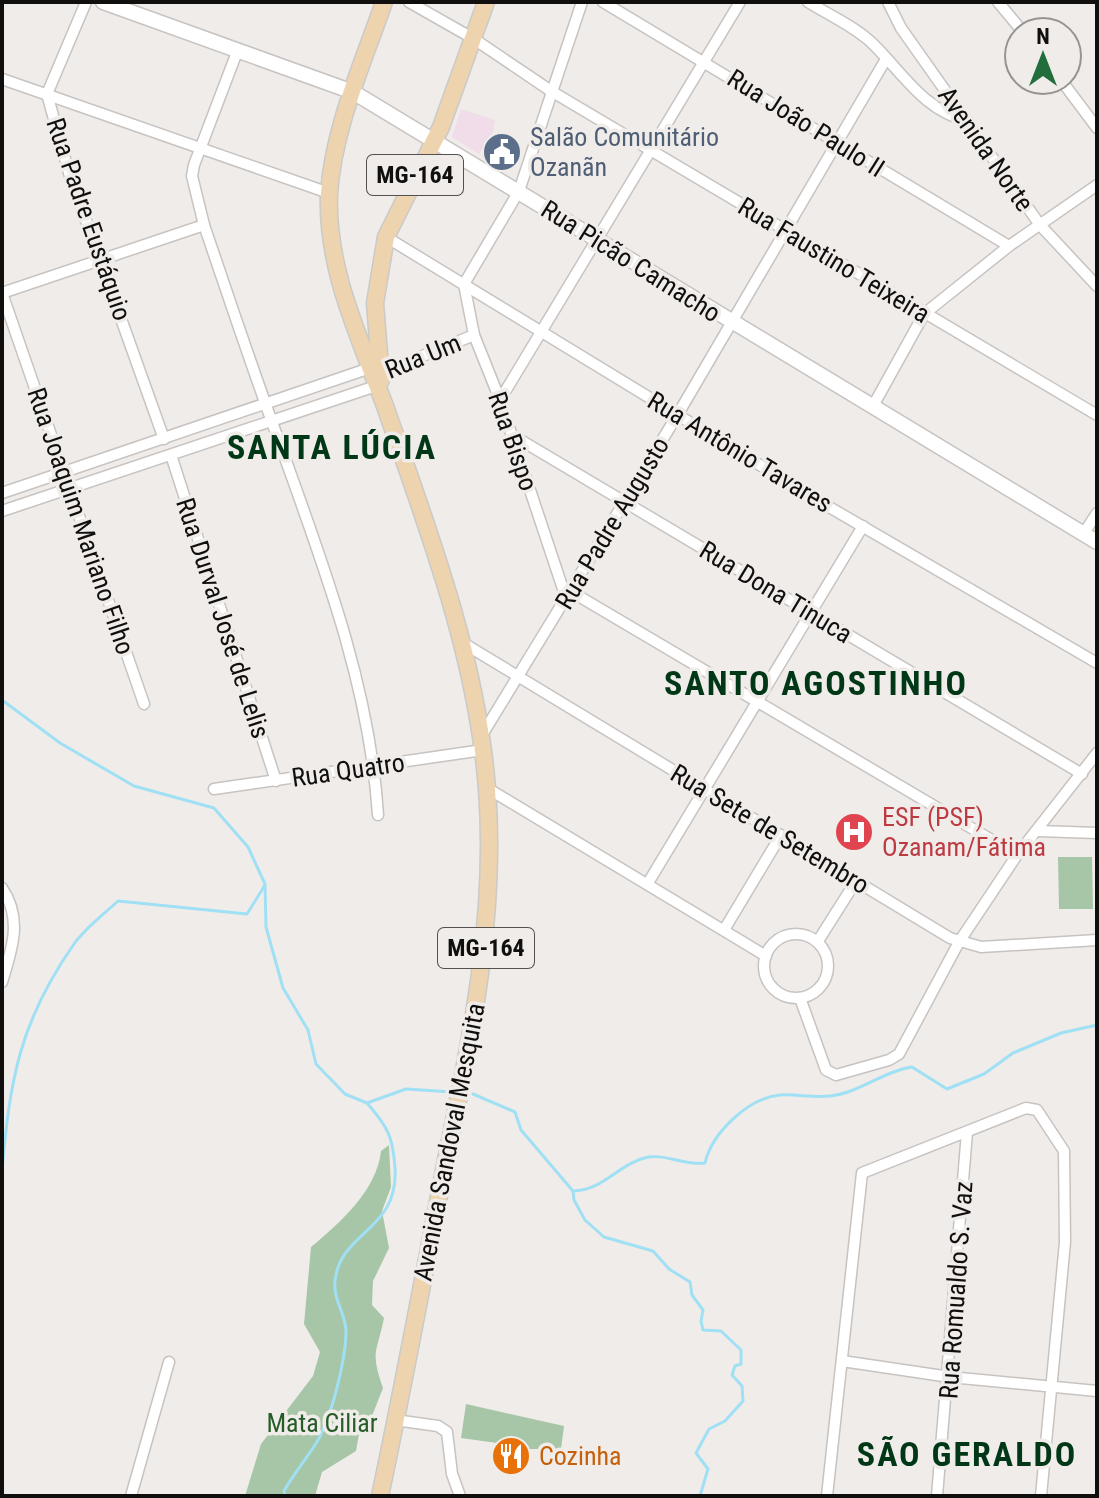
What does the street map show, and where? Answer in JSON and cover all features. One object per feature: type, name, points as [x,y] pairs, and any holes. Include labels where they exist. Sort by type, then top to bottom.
[{"type":"main road","name":"Avenida Sandoval Mesquita","points":[[380,1496],[486,946],[491,881],[482,744],[463,643],[377,372],[347,308],[334,253],[329,193],[333,163],[384,2]]},
{"type":"main road","name":"MG-164","points":[[377,372],[375,303],[386,237],[434,141],[486,2]]},
{"type":"main road","points":[[347,308],[357,317],[363,317],[374,309],[375,303]]},
{"type":"street","name":"Rua Padre Eustáquio","points":[[86,2],[47,94],[65,161],[103,259],[164,439]]},
{"type":"street","name":"Rua Picão Camacho","points":[[103,2],[353,92],[1091,537]]},
{"type":"street","name":"Rua Faustino Teixeira","points":[[409,2],[474,39],[551,91],[1097,415]]},
{"type":"street","points":[[464,284],[519,191],[582,2]]},
{"type":"street","name":"Rua João Paulo II","points":[[603,2],[1009,246]]},
{"type":"street","points":[[500,400],[740,2]]},
{"type":"street","points":[[808,2],[862,35],[933,108],[946,116],[968,121]]},
{"type":"street","name":"Avenida Norte","points":[[888,2],[901,28],[1040,225],[1097,286]]},
{"type":"street","points":[[237,52],[192,176],[204,225],[314,539],[362,698],[375,765],[378,815]]},
{"type":"street","name":"Rua Padre Augusto","points":[[482,744],[886,59]]},
{"type":"street","points":[[2,79],[329,193]]},
{"type":"street","points":[[1073,96],[1097,128]]},
{"type":"street","points":[[873,406],[924,314],[1009,246],[1097,185]]},
{"type":"street","points":[[2,293],[204,225]]},
{"type":"street","name":"Rua Antônio Tavares","points":[[386,237],[863,526],[1097,663]]},
{"type":"street","name":"Rua Bispo","points":[[464,284],[474,335],[568,594]]},
{"type":"street","name":"Rua Joaquim Mariano Filho","points":[[2,293],[144,704]]},
{"type":"street","name":"Rua Um","points":[[377,372],[474,335]]},
{"type":"street","points":[[2,493],[266,403],[377,372]]},
{"type":"street","points":[[2,511],[271,421],[377,372]]},
{"type":"street","name":"Rua Dona Tinuca","points":[[512,435],[1082,774]]},
{"type":"street","name":"Rua Durval José de Lelis","points":[[171,455],[276,781]]},
{"type":"street","points":[[1091,537],[1097,513]]},
{"type":"street","points":[[648,883],[863,526]]},
{"type":"street","points":[[568,594],[1017,855]]},
{"type":"street","name":"Rua Sete de Setembro","points":[[463,643],[518,679],[959,942],[993,947],[1097,940]]},
{"type":"street","name":"Rua Quatro","points":[[214,789],[375,765],[482,744]]},
{"type":"street","points":[[800,998],[826,1070],[836,1075],[889,1060],[907,1041],[959,942],[1017,855],[1097,753]]},
{"type":"street","points":[[487,788],[766,956]]},
{"type":"street","points":[[1038,831],[1097,833]]},
{"type":"street","points":[[724,930],[781,835]]},
{"type":"street","points":[[818,941],[856,881]]},
{"type":"street","points":[[2,888],[15,920],[14,945],[2,982]]},
{"type":"street","points":[[788,935],[809,936],[818,941],[824,950],[828,970],[819,989],[800,998],[779,993],[771,986],[764,966],[770,946],[788,935]]},
{"type":"street","points":[[827,1496],[862,1173],[1026,1108],[1037,1110],[1064,1151],[1065,1242],[1041,1496]]},
{"type":"street","name":"Rua Romualdo S. Vaz","points":[[937,1496],[950,1377],[967,1132]]},
{"type":"street","points":[[842,1361],[950,1377],[1097,1391]]},
{"type":"street","points":[[131,1496],[169,1362]]},
{"type":"street","points":[[395,1420],[438,1426],[447,1432],[452,1474],[460,1496]]},
{"type":"shaded area","points":[[461,109],[495,120],[493,132],[479,154],[452,137]]},
{"type":"green space","points":[[1058,857],[1092,857],[1093,909],[1059,909]]},
{"type":"green space","name":"Mata Ciliar","points":[[389,1145],[391,1187],[382,1211],[389,1248],[373,1281],[372,1305],[384,1318],[376,1359],[383,1388],[372,1416],[361,1423],[356,1451],[322,1472],[315,1496],[245,1496],[261,1444],[313,1376],[320,1352],[304,1324],[311,1247],[334,1227],[365,1192],[381,1151]]},
{"type":"green space","points":[[466,1404],[564,1426],[561,1449],[502,1449],[497,1443],[461,1438]]},
{"type":"waterway","points":[[2,700],[60,743],[134,786],[214,808],[248,847],[265,884],[266,927],[283,988],[308,1030],[316,1064],[345,1094],[367,1103],[406,1089],[452,1092]]},
{"type":"waterway","points":[[2,1170],[14,1079],[30,1025],[56,972],[84,932],[118,901],[247,914],[265,885]]},
{"type":"waterway","points":[[573,1191],[593,1187],[628,1165],[648,1157],[705,1163],[723,1129],[744,1110],[768,1098],[841,1094],[912,1067],[947,1089],[984,1074],[1013,1053],[1061,1033],[1097,1025]]},
{"type":"waterway","points":[[473,1094],[515,1112],[521,1130],[573,1191],[574,1200],[585,1220],[604,1237],[653,1251],[669,1269],[690,1282],[692,1295],[703,1310],[703,1330],[721,1331],[741,1350],[741,1364],[735,1366],[732,1375],[742,1386],[743,1401],[725,1421],[709,1429],[696,1453],[708,1469],[700,1496]]},
{"type":"waterway","points":[[285,1496],[284,1491],[323,1429],[340,1373],[346,1334],[335,1288],[339,1264],[347,1251],[379,1218],[394,1189],[391,1140],[385,1126],[367,1103]]},
{"type":"place","name":"Salão Comunitário Ozanãn","points":[[502,152]]},
{"type":"place","name":"ESF (PSF) Ozanam/Fátima","points":[[854,832]]},
{"type":"place","name":"Cozinha","points":[[511,1456]]},
{"type":"district","name":"SANTA LÚCIA","points":[[332,447]]},
{"type":"district","name":"SANTO AGOSTINHO","points":[[816,683]]},
{"type":"district","name":"SÃO GERALDO","points":[[967,1454]]}]
